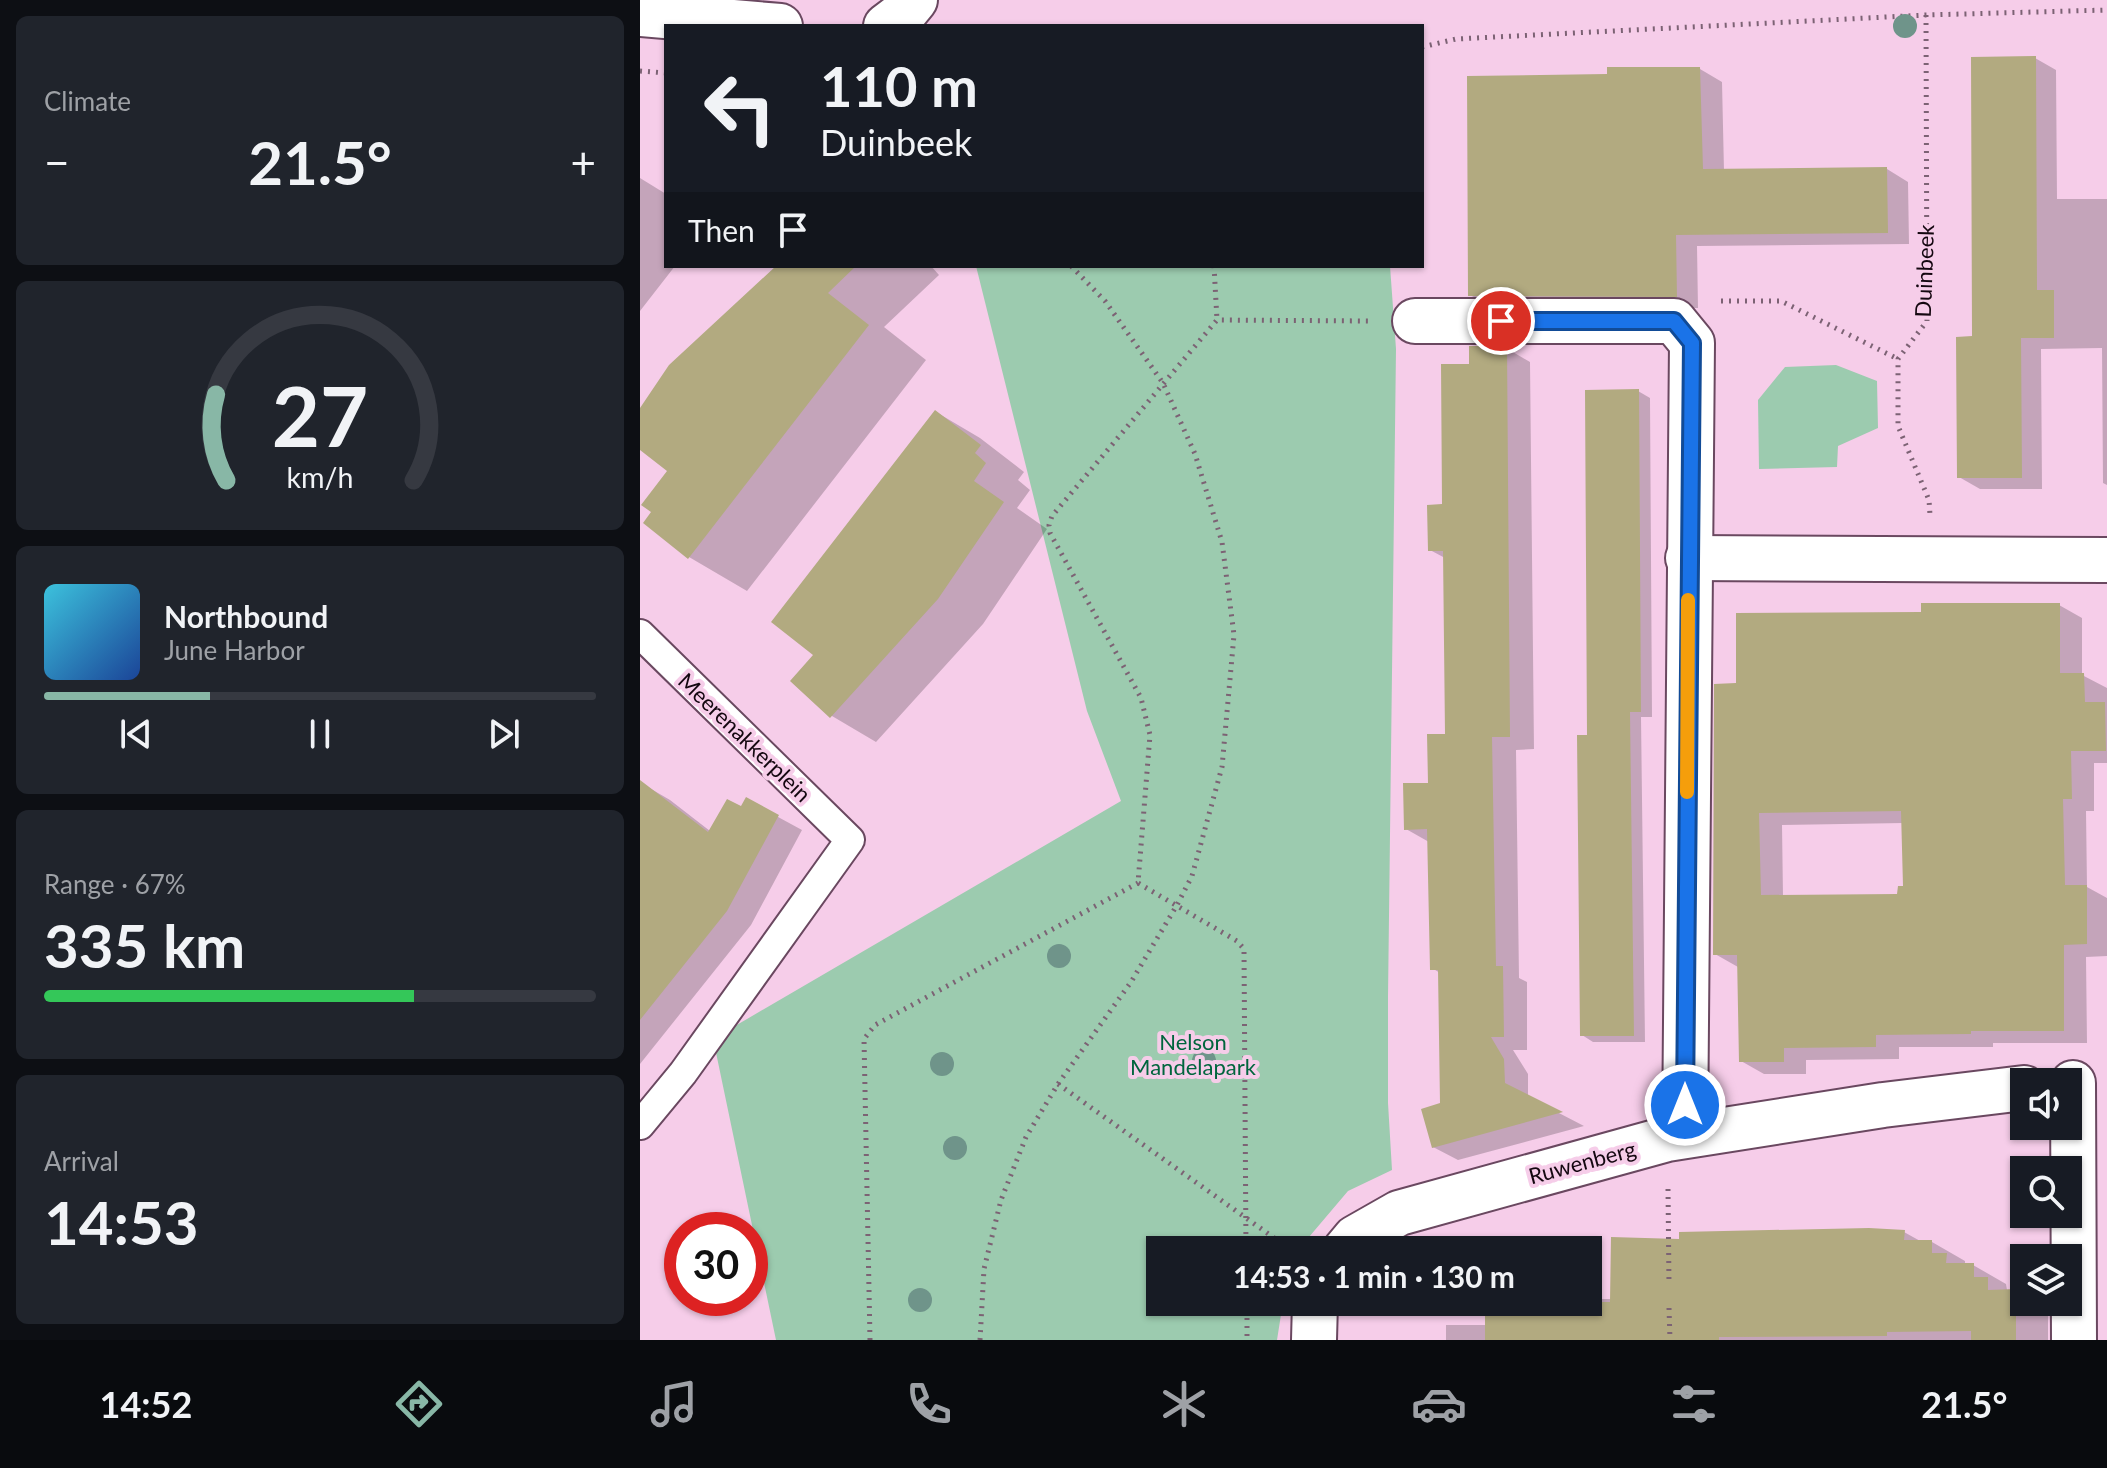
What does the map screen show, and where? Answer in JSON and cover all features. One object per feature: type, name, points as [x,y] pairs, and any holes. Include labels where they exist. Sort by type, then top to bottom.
[{"type":"street","points":[[889,24],[915,0]]},
{"type":"street","points":[[640,14],[757,24]]},
{"type":"street","points":[[1415,321],[1674,321],[1692,343],[1676,1137]]},
{"type":"street","points":[[1688,558],[2107,560]]},
{"type":"street","points":[[2074,1340],[2083,1082]]},
{"type":"street","name":"Ruwenberg","points":[[1359,1236],[1399,1213],[1676,1137],[1883,1105],[2010,1090]]},
{"type":"street","points":[[1314,1340],[1315,1316]]},
{"type":"lane","name":"Meerenakkerplein","points":[[640,634],[850,840],[683,1073],[640,1125]]},
{"type":"path","points":[[1424,47],[1456,39],[1926,15],[2107,10]]},
{"type":"path","name":"Duinbeek","points":[[1898,359],[1927,321],[1926,15]]},
{"type":"path","points":[[640,71],[664,73]]},
{"type":"path","points":[[980,1340],[984,1269],[1001,1200],[1026,1137],[1058,1084],[1131,982],[1192,876],[1222,767],[1234,635],[1222,542],[1195,454],[1163,383],[1105,301],[1073,268]]},
{"type":"path","points":[[1138,883],[1150,735],[1141,698],[1050,533],[1049,525],[1052,516],[1217,320],[1214,268]]},
{"type":"path","points":[[1674,321],[1687,301],[1781,301],[1898,359],[1898,426],[1929,500],[1932,561]]},
{"type":"path","points":[[1217,320],[1415,321]]},
{"type":"path","points":[[1138,883],[1237,941],[1244,949],[1246,1236]]},
{"type":"path","points":[[870,1340],[864,1039],[875,1025],[1138,883]]},
{"type":"path","points":[[1058,1084],[1272,1236]]},
{"type":"path","points":[[1669,1284],[1676,1137]]},
{"type":"path","points":[[1669,1308],[1670,1340]]},
{"type":"path","points":[[1247,1316],[1247,1340]]},
{"type":"green space","name":"Nelson Mandelapark","points":[[976,268],[1390,268],[1396,349],[1388,997],[1388,1103],[1392,1170],[1348,1191],[1310,1236],[1146,1236],[1146,1316],[1281,1316],[1277,1340],[776,1340],[768,1302],[768,1212],[749,1212],[714,1043],[723,1033],[1121,801],[1087,711]]},
{"type":"green space","points":[[1836,365],[1877,381],[1878,428],[1838,446],[1837,467],[1759,469],[1758,400],[1785,367]]},
{"type":"building","points":[[2036,56],[2037,290],[2054,290],[2054,338],[2021,338],[2022,478],[1957,478],[1956,337],[1972,336],[1971,57]]},
{"type":"building","points":[[1607,67],[1700,67],[1703,169],[1887,167],[1888,233],[1676,235],[1677,297],[1468,296],[1467,76],[1607,74]]},
{"type":"building","points":[[774,268],[854,268],[828,293],[869,325],[688,559],[643,523],[651,512],[641,505],[667,471],[640,450],[640,408],[669,365]]},
{"type":"building","points":[[1469,346],[1507,346],[1510,737],[1492,737],[1496,966],[1503,966],[1504,1037],[1491,1037],[1504,1059],[1505,1083],[1563,1112],[1432,1148],[1421,1109],[1440,1103],[1438,970],[1430,970],[1427,829],[1404,830],[1403,783],[1428,783],[1427,734],[1445,734],[1443,551],[1428,551],[1427,505],[1442,504],[1441,364],[1469,364]]},
{"type":"building","points":[[1639,389],[1641,712],[1630,712],[1634,1036],[1580,1036],[1577,735],[1587,735],[1585,390]]},
{"type":"building","points":[[935,410],[981,445],[975,453],[986,463],[974,481],[1004,502],[938,599],[830,718],[790,681],[813,655],[771,622]]},
{"type":"building","points":[[1921,603],[2060,603],[2060,673],[2084,673],[2085,702],[2105,702],[2106,751],[2071,751],[2072,799],[2063,799],[2065,885],[2087,885],[2087,944],[2064,945],[2064,1031],[1876,1035],[1876,1047],[1784,1048],[1784,1062],[1739,1062],[1737,955],[1713,955],[1714,684],[1736,683],[1736,613],[1921,612]],"holes":[[[1901,811],[1903,886],[1898,886],[1897,894],[1761,895],[1759,813]]]},
{"type":"building","points":[[640,780],[708,832],[727,799],[741,806],[746,797],[779,815],[727,911],[640,1020]]},
{"type":"building","points":[[1905,1230],[1904,1240],[1932,1240],[1932,1253],[1947,1253],[1946,1263],[1974,1263],[1974,1277],[1988,1277],[1988,1290],[2010,1289],[2010,1316],[2016,1316],[2016,1340],[1971,1340],[1971,1331],[1887,1332],[1887,1336],[1719,1337],[1719,1340],[1485,1340],[1485,1316],[1602,1316],[1602,1302],[1610,1302],[1611,1237],[1679,1239],[1679,1232]]},
{"type":"slow traffic","points":[[1687,792],[1688,600]]},
{"type":"route","points":[[1501,321],[1674,321],[1692,343],[1685,1105]]}]
